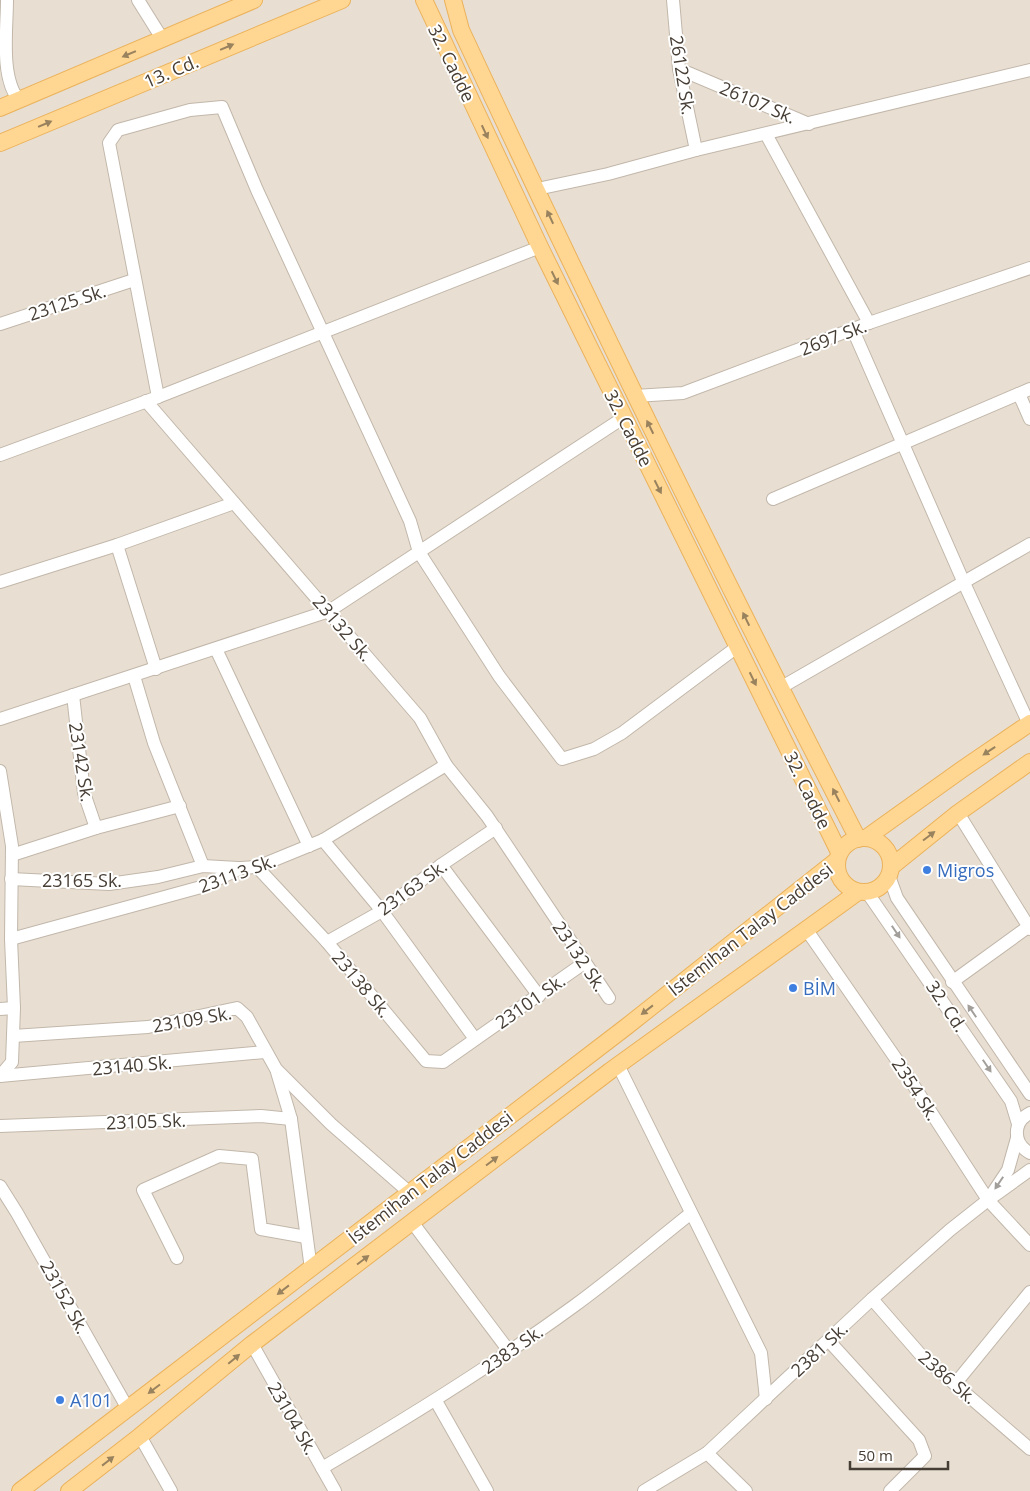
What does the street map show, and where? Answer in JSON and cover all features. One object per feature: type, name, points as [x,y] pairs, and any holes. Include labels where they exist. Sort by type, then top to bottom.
[{"type":"main road","name":"13. Cd.","points":[[0,108],[254,0]]},
{"type":"main road","points":[[303,15],[316,0]]},
{"type":"main road","name":"13. Cd.","points":[[0,143],[342,0]]},
{"type":"main road","points":[[443,0],[446,11],[461,30]]},
{"type":"main road","name":"32. Cadde","points":[[453,0],[461,30],[635,396],[780,688],[862,838]]},
{"type":"main road","name":"32. Cadde","points":[[421,3],[838,856]]},
{"type":"main road","points":[[1030,724],[862,838],[844,846],[838,856],[838,876],[843,883],[862,892],[884,884],[890,871],[958,813],[1030,762]]},
{"type":"main road","points":[[862,838],[874,840],[886,850],[890,871]]},
{"type":"main road","name":"İstemihan Talay Caddesi","points":[[20,1491],[639,1016],[838,856]]},
{"type":"main road","name":"İstemihan Talay Caddesi","points":[[69,1491],[140,1436],[252,1344],[618,1065],[806,929],[862,892]]},
{"type":"street","points":[[7,0],[7,78],[13,93],[19,100]]},
{"type":"street","points":[[138,0],[163,40]]},
{"type":"street","name":"26122 Sk.","points":[[673,0],[679,69],[696,150]]},
{"type":"street","name":"26107 Sk.","points":[[679,69],[809,124]]},
{"type":"street","points":[[537,189],[608,174],[696,150],[1030,70]]},
{"type":"street","points":[[152,399],[134,280],[109,143],[118,130],[190,110],[222,107],[257,190],[321,331],[410,521],[418,552],[499,676],[562,759],[594,749],[622,733],[737,647]]},
{"type":"street","points":[[766,134],[869,323]]},
{"type":"street","points":[[0,455],[152,399],[321,331],[540,247]]},
{"type":"street","name":"2697 Sk.","points":[[635,396],[683,393],[869,323],[1030,268]]},
{"type":"street","name":"23125 Sk.","points":[[0,324],[134,280]]},
{"type":"street","points":[[853,330],[964,583],[1030,724]]},
{"type":"street","points":[[773,499],[1024,392],[1030,419]]},
{"type":"street","name":"23132 Sk.","points":[[152,399],[234,503],[420,718],[446,765],[496,828],[609,998]]},
{"type":"street","points":[[0,719],[329,611],[623,418]]},
{"type":"street","points":[[0,582],[118,545],[234,503]]},
{"type":"street","points":[[780,688],[1030,544]]},
{"type":"street","points":[[118,545],[156,669]]},
{"type":"street","points":[[216,649],[309,846]]},
{"type":"street","points":[[134,676],[154,742],[203,866]]},
{"type":"street","name":"23142 Sk.","points":[[73,695],[84,793],[96,828]]},
{"type":"street","name":"23113 Sk.","points":[[11,939],[201,887],[241,868],[257,868],[323,840],[446,765]]},
{"type":"street","points":[[0,771],[11,879],[14,1008],[12,1062],[0,1076]]},
{"type":"street","points":[[8,849],[180,806]]},
{"type":"street","points":[[952,982],[1029,928],[958,813]]},
{"type":"street","name":"23163 Sk.","points":[[327,942],[382,911],[441,865],[496,828]]},
{"type":"street","points":[[323,840],[382,911],[475,1039]]},
{"type":"street","points":[[441,865],[539,996]]},
{"type":"street","name":"23165 Sk.","points":[[11,879],[108,884],[158,877],[203,866],[241,868]]},
{"type":"street","name":"23138 Sk.","points":[[257,868],[327,942],[426,1061],[443,1062],[475,1039]]},
{"type":"street","name":"32. Cd.","points":[[890,871],[896,898],[1030,1094]]},
{"type":"street","name":"32. Cd.","points":[[862,892],[1011,1101],[1018,1124]]},
{"type":"street","name":"2354 Sk.","points":[[806,929],[901,1066],[988,1200],[1028,1238]]},
{"type":"street","name":"23101 Sk.","points":[[475,1039],[539,996],[584,962]]},
{"type":"street","points":[[0,1010],[14,1008]]},
{"type":"street","name":"23109 Sk.","points":[[13,1036],[148,1027],[237,1008],[247,1016],[276,1069],[331,1124],[410,1193]]},
{"type":"street","name":"23140 Sk.","points":[[0,1076],[265,1052]]},
{"type":"street","points":[[618,1065],[760,1353],[766,1399]]},
{"type":"street","points":[[276,1069],[292,1119],[310,1269]]},
{"type":"street","points":[[988,1200],[1008,1170],[1017,1138],[1018,1124],[1030,1113]]},
{"type":"street","name":"23105 Sk.","points":[[0,1126],[261,1116],[292,1119]]},
{"type":"street","points":[[1017,1138],[1020,1145],[1030,1153]]},
{"type":"street","points":[[177,1258],[143,1190],[219,1156],[252,1159],[261,1229],[306,1237]]},
{"type":"street","points":[[988,1200],[1030,1170]]},
{"type":"street","name":"23152 Sk.","points":[[0,1186],[128,1409]]},
{"type":"street","name":"2381 Sk.","points":[[644,1491],[707,1453],[829,1341],[872,1298],[950,1230],[988,1200]]},
{"type":"street","name":"2383 Sk.","points":[[322,1468],[436,1401],[575,1306],[690,1214]]},
{"type":"street","points":[[412,1222],[509,1351]]},
{"type":"street","points":[[955,1384],[1030,1292]]},
{"type":"street","name":"2386 Sk.","points":[[872,1298],[920,1354],[1030,1449]]},
{"type":"street","points":[[829,1341],[919,1440],[925,1456],[890,1491]]},
{"type":"street","name":"23104 Sk.","points":[[252,1344],[335,1491]]},
{"type":"street","points":[[436,1401],[487,1491]]},
{"type":"street","points":[[140,1436],[171,1491]]},
{"type":"street","points":[[707,1453],[746,1491]]},
{"type":"shaded area","points":[[0,0],[1030,0],[1030,1491],[0,1491]]},
{"type":"place","name":"Migros","points":[[927,870]]},
{"type":"place","name":"BİM","points":[[793,988]]},
{"type":"place","name":"A101","points":[[60,1400]]}]
